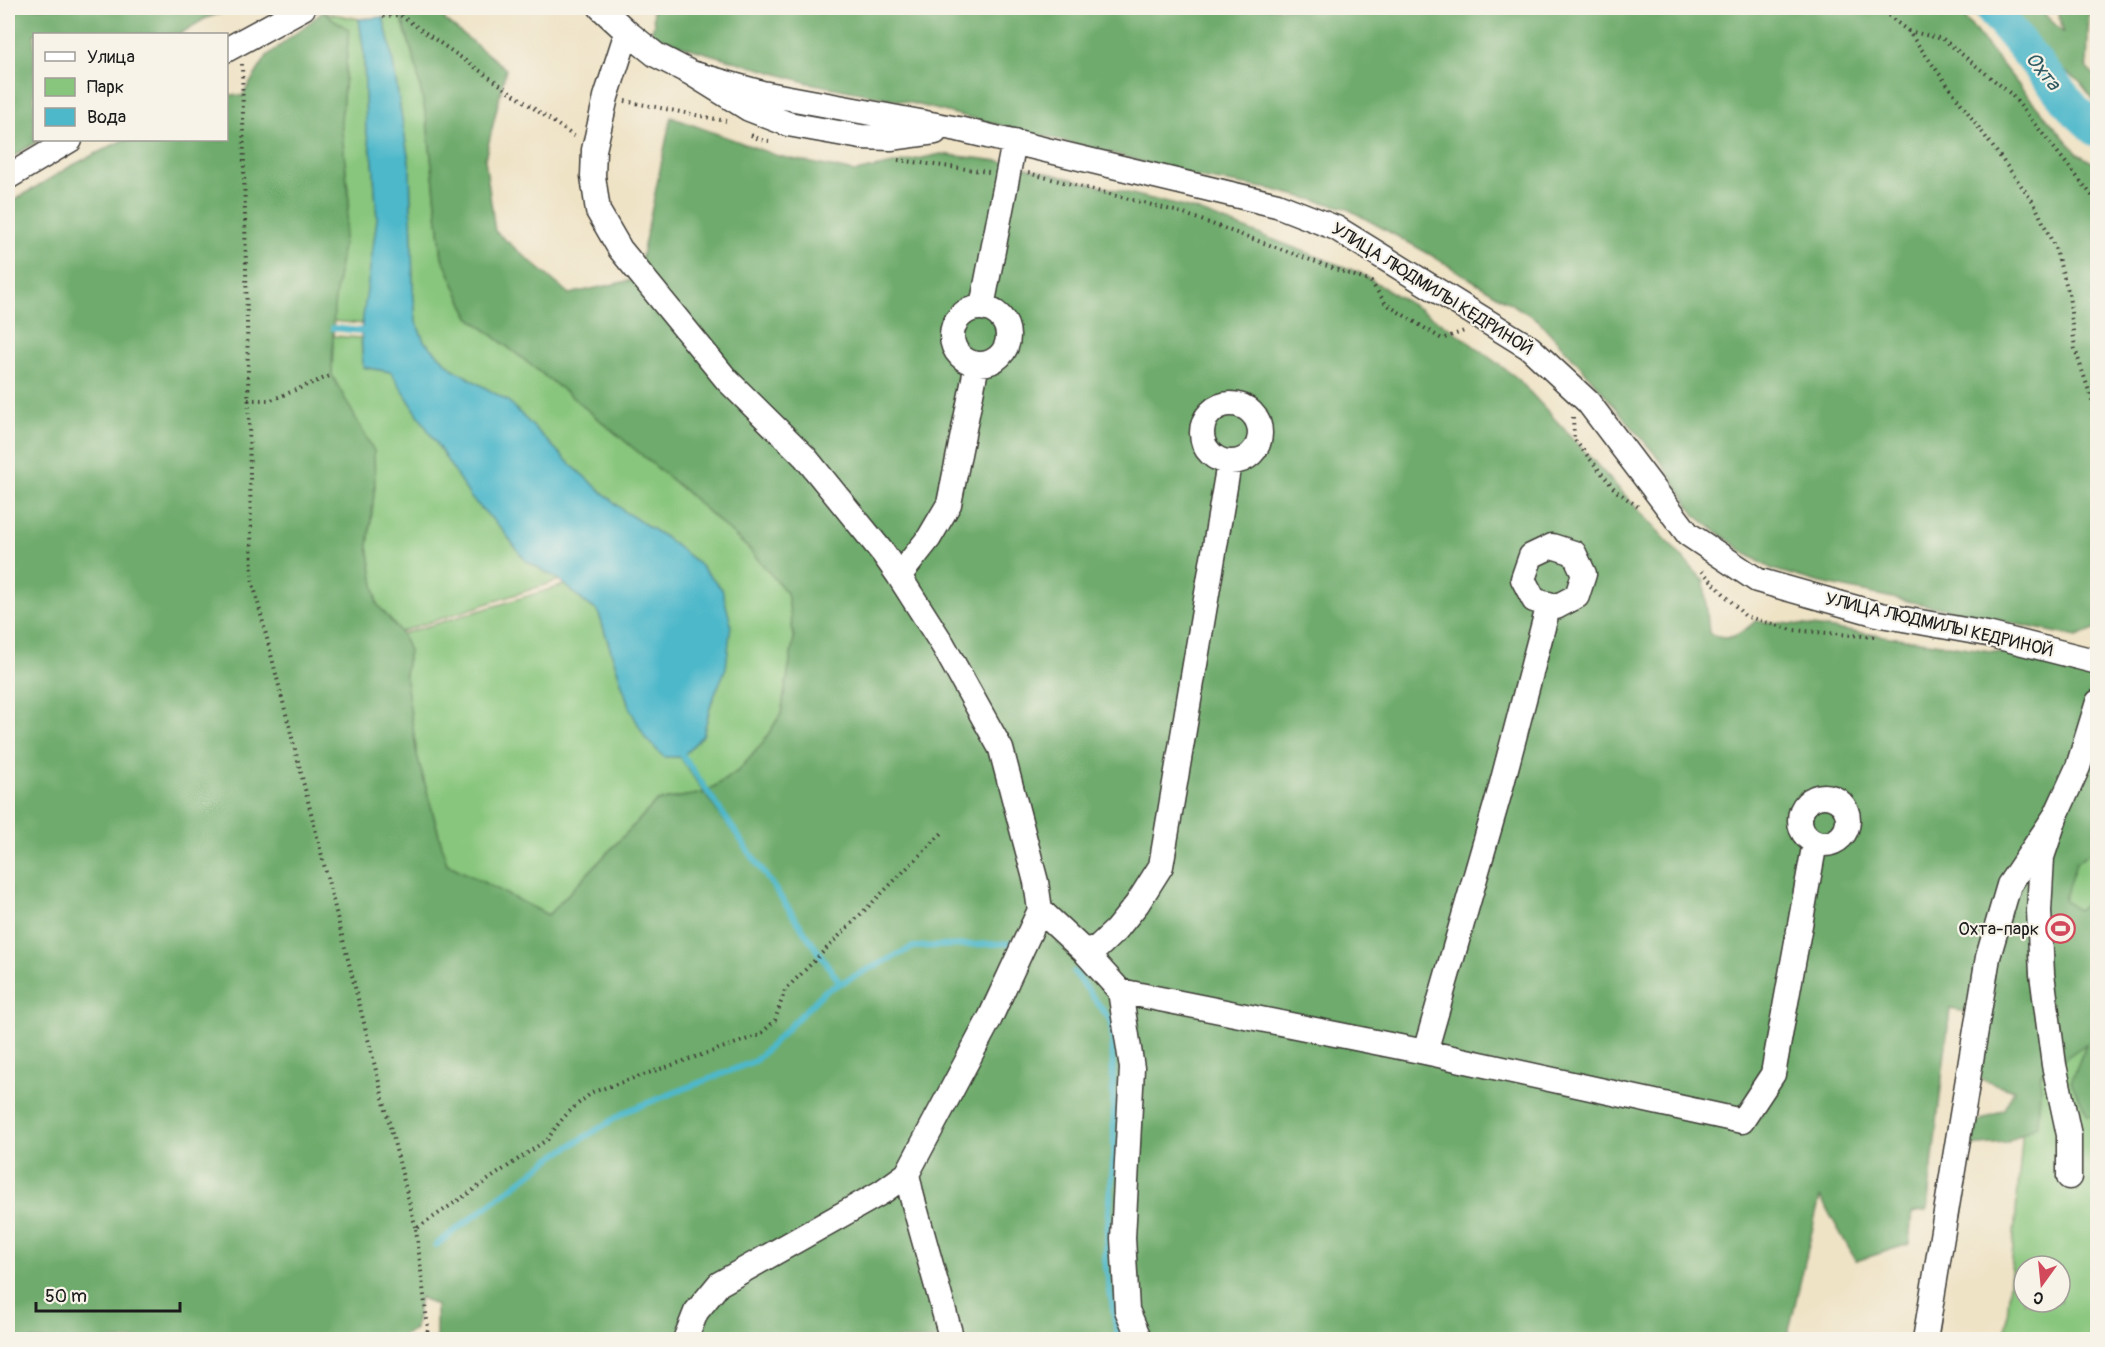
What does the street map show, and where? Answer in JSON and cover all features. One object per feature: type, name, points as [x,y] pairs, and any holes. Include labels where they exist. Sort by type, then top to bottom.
[{"type":"street","points":[[234,45],[303,8]]},
{"type":"street","points":[[618,17],[606,97],[594,150],[593,176],[598,211],[620,249],[727,380],[805,457],[884,553],[900,576],[943,645],[1001,749],[1036,882],[1040,910],[990,1018],[908,1174],[872,1198],[719,1284],[696,1312],[685,1340]]},
{"type":"street","name":"УЛИЦА ЛЮДМИЛЫ КЕДРИНОЙ","points":[[618,17],[656,55],[691,73],[749,109],[788,124],[861,137],[891,138],[958,129],[1277,205],[1336,228],[1530,348],[1588,402],[1688,534],[1756,580],[1881,615],[1987,634],[2097,662]]},
{"type":"street","points":[[8,177],[68,141]]},
{"type":"street","points":[[982,307],[1014,142]]},
{"type":"street","points":[[982,307],[999,314],[1008,330],[1006,347],[995,360],[977,364],[961,357],[952,342],[954,325],[965,311],[982,307]]},
{"type":"street","points":[[900,576],[930,538],[949,504],[977,364]]},
{"type":"street","points":[[1084,951],[1098,947],[1116,930],[1137,904],[1161,866],[1229,463]]},
{"type":"street","points":[[1425,1052],[1500,792],[1549,604]]},
{"type":"street","points":[[2069,1177],[2069,1136],[2054,1065],[2042,974],[2038,911],[2042,857],[2056,815],[2078,767],[2097,702]]},
{"type":"street","points":[[1925,1340],[1988,957],[2009,885],[2056,815]]},
{"type":"street","points":[[1120,991],[1425,1052],[1742,1121],[1773,1074],[1815,842]]},
{"type":"street","points":[[1040,910],[1084,951],[1120,991],[1132,1068],[1123,1238],[1127,1310],[1140,1340]]},
{"type":"street","points":[[908,1174],[912,1197],[952,1340]]},
{"type":"path","points":[[1879,8],[1908,31],[2034,203],[2055,248],[2066,285],[2075,349],[2097,418]]},
{"type":"path","points":[[383,16],[400,15],[594,150]]},
{"type":"path","points":[[1908,31],[1943,39],[2011,94],[2097,204]]},
{"type":"path","points":[[234,45],[241,75],[252,579],[416,1229],[428,1329],[425,1340]]},
{"type":"path","points":[[606,97],[728,122]]},
{"type":"path","points":[[744,131],[761,140],[773,142]]},
{"type":"path","points":[[891,159],[985,173],[1009,168],[1179,212],[1371,282],[1386,304],[1442,339],[1464,331]]},
{"type":"path","points":[[248,400],[271,400],[332,375]]},
{"type":"path","points":[[1565,409],[1574,417],[1574,439],[1616,491],[1641,509]]},
{"type":"path","points":[[1697,565],[1745,616],[1793,630],[1884,638]]},
{"type":"path","points":[[416,1229],[548,1139],[558,1122],[593,1092],[760,1035],[775,1020],[786,990],[944,831]]},
{"type":"green space","points":[[8,8],[238,8],[206,18],[182,33],[33,33],[33,141],[37,141],[8,160]]},
{"type":"green space","points":[[399,8],[449,8],[444,19],[506,69],[485,159],[495,231],[569,294],[637,279],[671,117],[778,156],[855,172],[941,154],[1000,161],[1196,210],[1360,273],[1447,326],[1517,378],[1704,581],[1709,633],[1723,638],[1734,636],[1756,621],[1805,625],[2019,655],[2097,676],[2097,847],[2076,863],[2064,900],[2077,910],[2097,895],[2097,1115],[2088,1116],[2071,1082],[2086,1044],[2041,1075],[2038,1125],[2006,1143],[1970,1146],[1977,1122],[2004,1109],[2014,1090],[1979,1079],[1972,1013],[1950,1009],[1927,1210],[1912,1213],[1909,1244],[1856,1261],[1820,1197],[1787,1339],[436,1340],[436,1306],[420,1297],[415,1329],[397,1339],[8,1340],[8,204],[71,166],[121,141],[228,141],[228,94],[242,96],[267,56],[323,12],[349,30],[341,121],[349,202],[334,307],[332,375],[374,451],[375,485],[368,546],[377,604],[402,634],[409,651],[405,674],[417,755],[447,864],[548,915],[657,801],[704,793],[766,877],[709,790],[738,771],[762,744],[781,714],[794,638],[787,593],[748,548],[685,491],[572,397],[469,317],[442,257],[427,121],[416,66]]},
{"type":"green space","points":[[652,8],[1957,8],[2078,154],[2097,165],[2097,629],[2077,637],[1817,582],[1772,569],[1748,555],[1695,515],[1660,460],[1538,320],[1431,255],[1346,208],[1270,189],[1184,175],[1119,155],[907,102],[809,83],[682,46],[651,33],[654,24]]},
{"type":"green space","points":[[2003,8],[2038,8],[2064,33],[2056,8],[2089,8],[2087,69],[2097,77],[2097,104],[2080,82],[2054,64],[2022,33]]},
{"type":"green space","points":[[323,12],[359,19],[364,54],[366,130],[373,160],[377,219],[363,324],[333,321],[349,202],[341,121],[349,31]]},
{"type":"green space","points":[[383,17],[401,17],[416,66],[427,121],[442,257],[469,317],[572,397],[685,491],[748,548],[787,592],[794,638],[781,714],[762,744],[738,771],[709,790],[684,755],[703,735],[711,704],[722,589],[699,564],[665,537],[625,512],[570,464],[508,401],[453,369],[424,341],[416,322],[413,288],[410,168],[390,45]]},
{"type":"green space","points":[[333,336],[361,338],[363,367],[391,372],[426,425],[525,560],[560,580],[400,632],[377,604],[368,546],[375,485],[332,375]]},
{"type":"green space","points":[[564,585],[598,611],[630,709],[664,757],[680,757],[704,793],[657,801],[548,915],[447,864],[417,755],[405,674],[409,651],[402,634]]},
{"type":"green space","name":"Охта-парк","points":[[2097,673],[2097,1339],[2005,1340],[2012,1258],[2012,1314],[2072,1314],[2072,1254],[2012,1254],[2022,1141],[2025,717]]},
{"type":"water","points":[[383,17],[390,45],[410,168],[413,288],[416,322],[424,341],[453,369],[508,401],[570,464],[625,512],[665,537],[699,564],[722,589],[731,624],[726,668],[711,704],[703,735],[682,757],[664,757],[646,739],[630,709],[598,611],[584,602],[560,580],[525,560],[501,528],[471,498],[391,372],[363,367],[361,331],[377,219],[373,160],[366,130],[364,54],[359,19]]},
{"type":"waterway","name":"Охта","points":[[1991,8],[2074,109],[2098,131]]},
{"type":"waterway","points":[[333,328],[361,331]]},
{"type":"waterway","points":[[680,752],[840,983]]},
{"type":"waterway","points":[[436,1245],[551,1158],[627,1111],[755,1061],[825,991],[913,947],[1019,943]]},
{"type":"waterway","points":[[1074,972],[1112,1022],[1114,1151],[1105,1261],[1118,1340]]},
{"type":"place","name":"Охта-парк","points":[[2060,929]]}]
